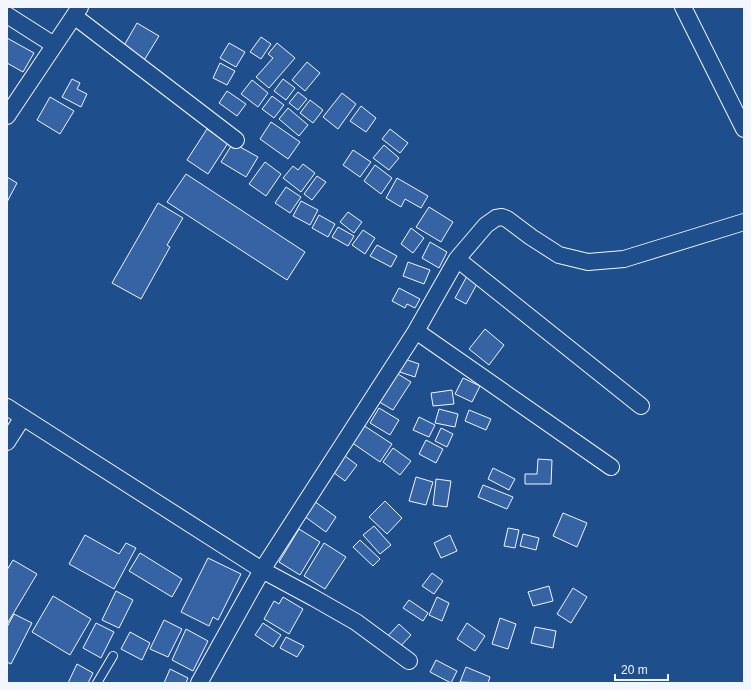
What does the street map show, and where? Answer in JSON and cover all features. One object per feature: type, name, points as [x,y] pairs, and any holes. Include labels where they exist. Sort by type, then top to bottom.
[{"type":"street","points":[[683,7],[744,129]]},
{"type":"street","points":[[7,116],[77,12],[236,140]]},
{"type":"street","points":[[7,15],[54,45]]},
{"type":"street","points":[[199,683],[262,570],[416,331],[458,259],[486,225],[496,218],[502,217],[559,255],[588,262],[624,258],[744,222]]},
{"type":"street","points":[[458,259],[640,406]]},
{"type":"street","points":[[416,331],[611,467]]},
{"type":"street","points":[[7,407],[262,570],[356,622],[409,661]]},
{"type":"street","points":[[7,442],[23,417]]},
{"type":"lane","points":[[97,683],[114,656]]},
{"type":"building","points":[[137,23],[159,36],[143,62],[122,49]]},
{"type":"building","points":[[261,37],[271,44],[261,59],[250,52]]},
{"type":"building","points":[[7,38],[34,53],[23,72],[7,63]]},
{"type":"building","points":[[229,43],[245,52],[236,67],[220,58]]},
{"type":"building","points":[[277,43],[295,58],[269,88],[256,77],[273,58],[268,54]]},
{"type":"building","points":[[307,62],[320,73],[305,91],[292,80]]},
{"type":"building","points":[[220,63],[235,71],[227,85],[213,78]]},
{"type":"building","points":[[72,79],[80,83],[77,89],[87,94],[81,107],[62,97]]},
{"type":"building","points":[[283,79],[295,88],[286,100],[274,91]]},
{"type":"building","points":[[252,80],[268,93],[258,107],[241,94]]},
{"type":"building","points":[[227,91],[246,104],[237,116],[219,103]]},
{"type":"building","points":[[298,92],[307,99],[298,110],[289,103]]},
{"type":"building","points":[[342,93],[356,104],[338,129],[323,117]]},
{"type":"building","points":[[272,96],[284,105],[274,118],[262,109]]},
{"type":"building","points":[[50,97],[74,111],[60,134],[37,120]]},
{"type":"building","points":[[310,100],[323,110],[313,123],[300,113]]},
{"type":"building","points":[[361,106],[376,118],[366,132],[350,121]]},
{"type":"building","points":[[288,108],[308,125],[299,136],[279,119]]},
{"type":"building","points":[[271,122],[300,142],[288,159],[260,139]]},
{"type":"building","points":[[207,129],[228,143],[208,174],[187,160]]},
{"type":"building","points":[[390,129],[408,143],[400,153],[382,139]]},
{"type":"building","points":[[233,143],[258,157],[246,177],[221,162]]},
{"type":"building","points":[[384,145],[399,158],[389,170],[373,158]]},
{"type":"building","points":[[353,150],[371,162],[360,177],[343,165]]},
{"type":"building","points":[[265,162],[281,174],[266,196],[249,184]]},
{"type":"building","points":[[303,164],[315,173],[301,192],[283,178],[293,166],[298,170]]},
{"type":"building","points":[[375,165],[392,178],[381,194],[364,181]]},
{"type":"building","points":[[186,174],[305,252],[287,280],[167,202]]},
{"type":"building","points":[[317,176],[326,182],[312,200],[304,194]]},
{"type":"building","points":[[7,177],[17,183],[7,202]]},
{"type":"building","points":[[397,178],[428,196],[421,208],[405,199],[401,207],[386,198]]},
{"type":"building","points":[[286,187],[301,197],[290,213],[275,203]]},
{"type":"building","points":[[301,201],[318,210],[310,225],[293,216]]},
{"type":"building","points":[[158,203],[183,218],[167,245],[170,247],[141,299],[112,283]]},
{"type":"building","points":[[429,207],[453,222],[441,242],[416,227]]},
{"type":"building","points":[[348,212],[362,222],[354,233],[340,222]]},
{"type":"building","points":[[319,215],[335,224],[328,237],[312,228]]},
{"type":"building","points":[[338,227],[354,236],[348,246],[332,237]]},
{"type":"building","points":[[411,228],[424,238],[413,253],[401,244]]},
{"type":"building","points":[[363,230],[375,238],[365,254],[352,245]]},
{"type":"building","points":[[430,242],[447,252],[439,268],[422,258]]},
{"type":"building","points":[[377,245],[397,256],[391,267],[370,256]]},
{"type":"building","points":[[408,262],[430,270],[424,284],[403,276]]},
{"type":"building","points":[[467,276],[478,282],[466,304],[455,298]]},
{"type":"building","points":[[399,288],[420,299],[415,308],[407,304],[405,308],[392,301]]},
{"type":"building","points":[[485,329],[504,345],[489,365],[469,349]]},
{"type":"building","points":[[402,358],[419,364],[415,377],[397,371]]},
{"type":"building","points":[[393,371],[411,382],[393,410],[376,400]]},
{"type":"building","points":[[463,378],[480,386],[472,402],[455,394]]},
{"type":"building","points":[[452,390],[454,404],[433,406],[431,393]]},
{"type":"building","points":[[379,408],[399,420],[390,435],[370,423]]},
{"type":"building","points":[[439,409],[458,414],[455,427],[435,423]]},
{"type":"building","points":[[469,410],[491,419],[486,430],[465,421]]},
{"type":"building","points":[[419,417],[435,425],[429,437],[413,430]]},
{"type":"building","points":[[360,423],[392,444],[380,462],[348,440]]},
{"type":"building","points":[[441,428],[453,434],[447,447],[435,441]]},
{"type":"building","points":[[426,440],[443,449],[436,463],[419,454]]},
{"type":"building","points":[[393,448],[411,461],[400,475],[383,462]]},
{"type":"building","points":[[345,456],[357,465],[345,481],[333,472]]},
{"type":"building","points":[[538,459],[552,460],[551,484],[525,484],[525,474],[537,474]]},
{"type":"building","points":[[493,468],[515,479],[509,490],[488,479]]},
{"type":"building","points":[[416,477],[433,482],[426,505],[409,501]]},
{"type":"building","points":[[436,479],[451,481],[447,507],[433,505]]},
{"type":"building","points":[[483,485],[513,497],[507,509],[478,497]]},
{"type":"building","points":[[314,501],[336,517],[326,532],[304,516]]},
{"type":"building","points":[[385,501],[402,518],[387,534],[369,517]]},
{"type":"building","points":[[563,513],[587,523],[577,547],[553,536]]},
{"type":"building","points":[[374,526],[391,545],[380,554],[363,535]]},
{"type":"building","points":[[508,528],[519,530],[515,548],[504,546]]},
{"type":"building","points":[[299,529],[320,542],[300,575],[279,562]]},
{"type":"building","points":[[523,534],[539,538],[536,550],[520,546]]},
{"type":"building","points":[[85,535],[119,554],[126,543],[136,548],[114,589],[69,564]]},
{"type":"building","points":[[450,535],[457,551],[441,558],[434,543]]},
{"type":"building","points":[[360,540],[380,559],[373,566],[353,547]]},
{"type":"building","points":[[324,543],[346,557],[325,589],[304,576]]},
{"type":"building","points":[[140,553],[182,579],[172,597],[129,571]]},
{"type":"building","points":[[208,558],[241,574],[218,620],[213,617],[209,626],[181,612]]},
{"type":"building","points":[[13,560],[37,574],[7,624],[7,570]]},
{"type":"building","points":[[432,573],[443,581],[434,594],[422,586]]},
{"type":"building","points":[[549,586],[553,601],[533,606],[528,592]]},
{"type":"building","points":[[573,588],[587,597],[571,623],[557,614]]},
{"type":"building","points":[[116,591],[133,600],[119,628],[102,620]]},
{"type":"building","points":[[53,596],[91,619],[70,655],[32,632]]},
{"type":"building","points":[[283,597],[303,609],[289,634],[264,619],[274,601],[279,604]]},
{"type":"building","points":[[437,597],[449,603],[442,621],[429,615]]},
{"type":"building","points":[[409,600],[428,613],[423,621],[403,608]]},
{"type":"building","points":[[14,614],[32,623],[11,664],[7,662],[7,627]]},
{"type":"building","points":[[500,618],[516,624],[508,649],[492,644]]},
{"type":"building","points":[[164,620],[182,629],[168,657],[150,649]]},
{"type":"building","points":[[96,623],[114,632],[101,658],[83,648]]},
{"type":"building","points":[[263,623],[281,635],[273,647],[255,635]]},
{"type":"building","points":[[467,623],[485,636],[475,651],[457,639]]},
{"type":"building","points":[[399,624],[411,635],[396,651],[385,639]]},
{"type":"building","points":[[535,627],[556,631],[553,648],[531,643]]},
{"type":"building","points":[[186,629],[208,641],[193,671],[172,660]]},
{"type":"building","points":[[130,632],[150,643],[142,660],[121,649]]},
{"type":"building","points":[[286,637],[304,646],[297,657],[280,648]]},
{"type":"building","points":[[436,660],[457,671],[451,683],[430,672]]},
{"type":"building","points":[[77,664],[93,673],[88,683],[68,683]]},
{"type":"building","points":[[466,667],[490,677],[488,683],[460,682]]},
{"type":"building","points":[[170,669],[188,678],[186,683],[164,683]]}]
